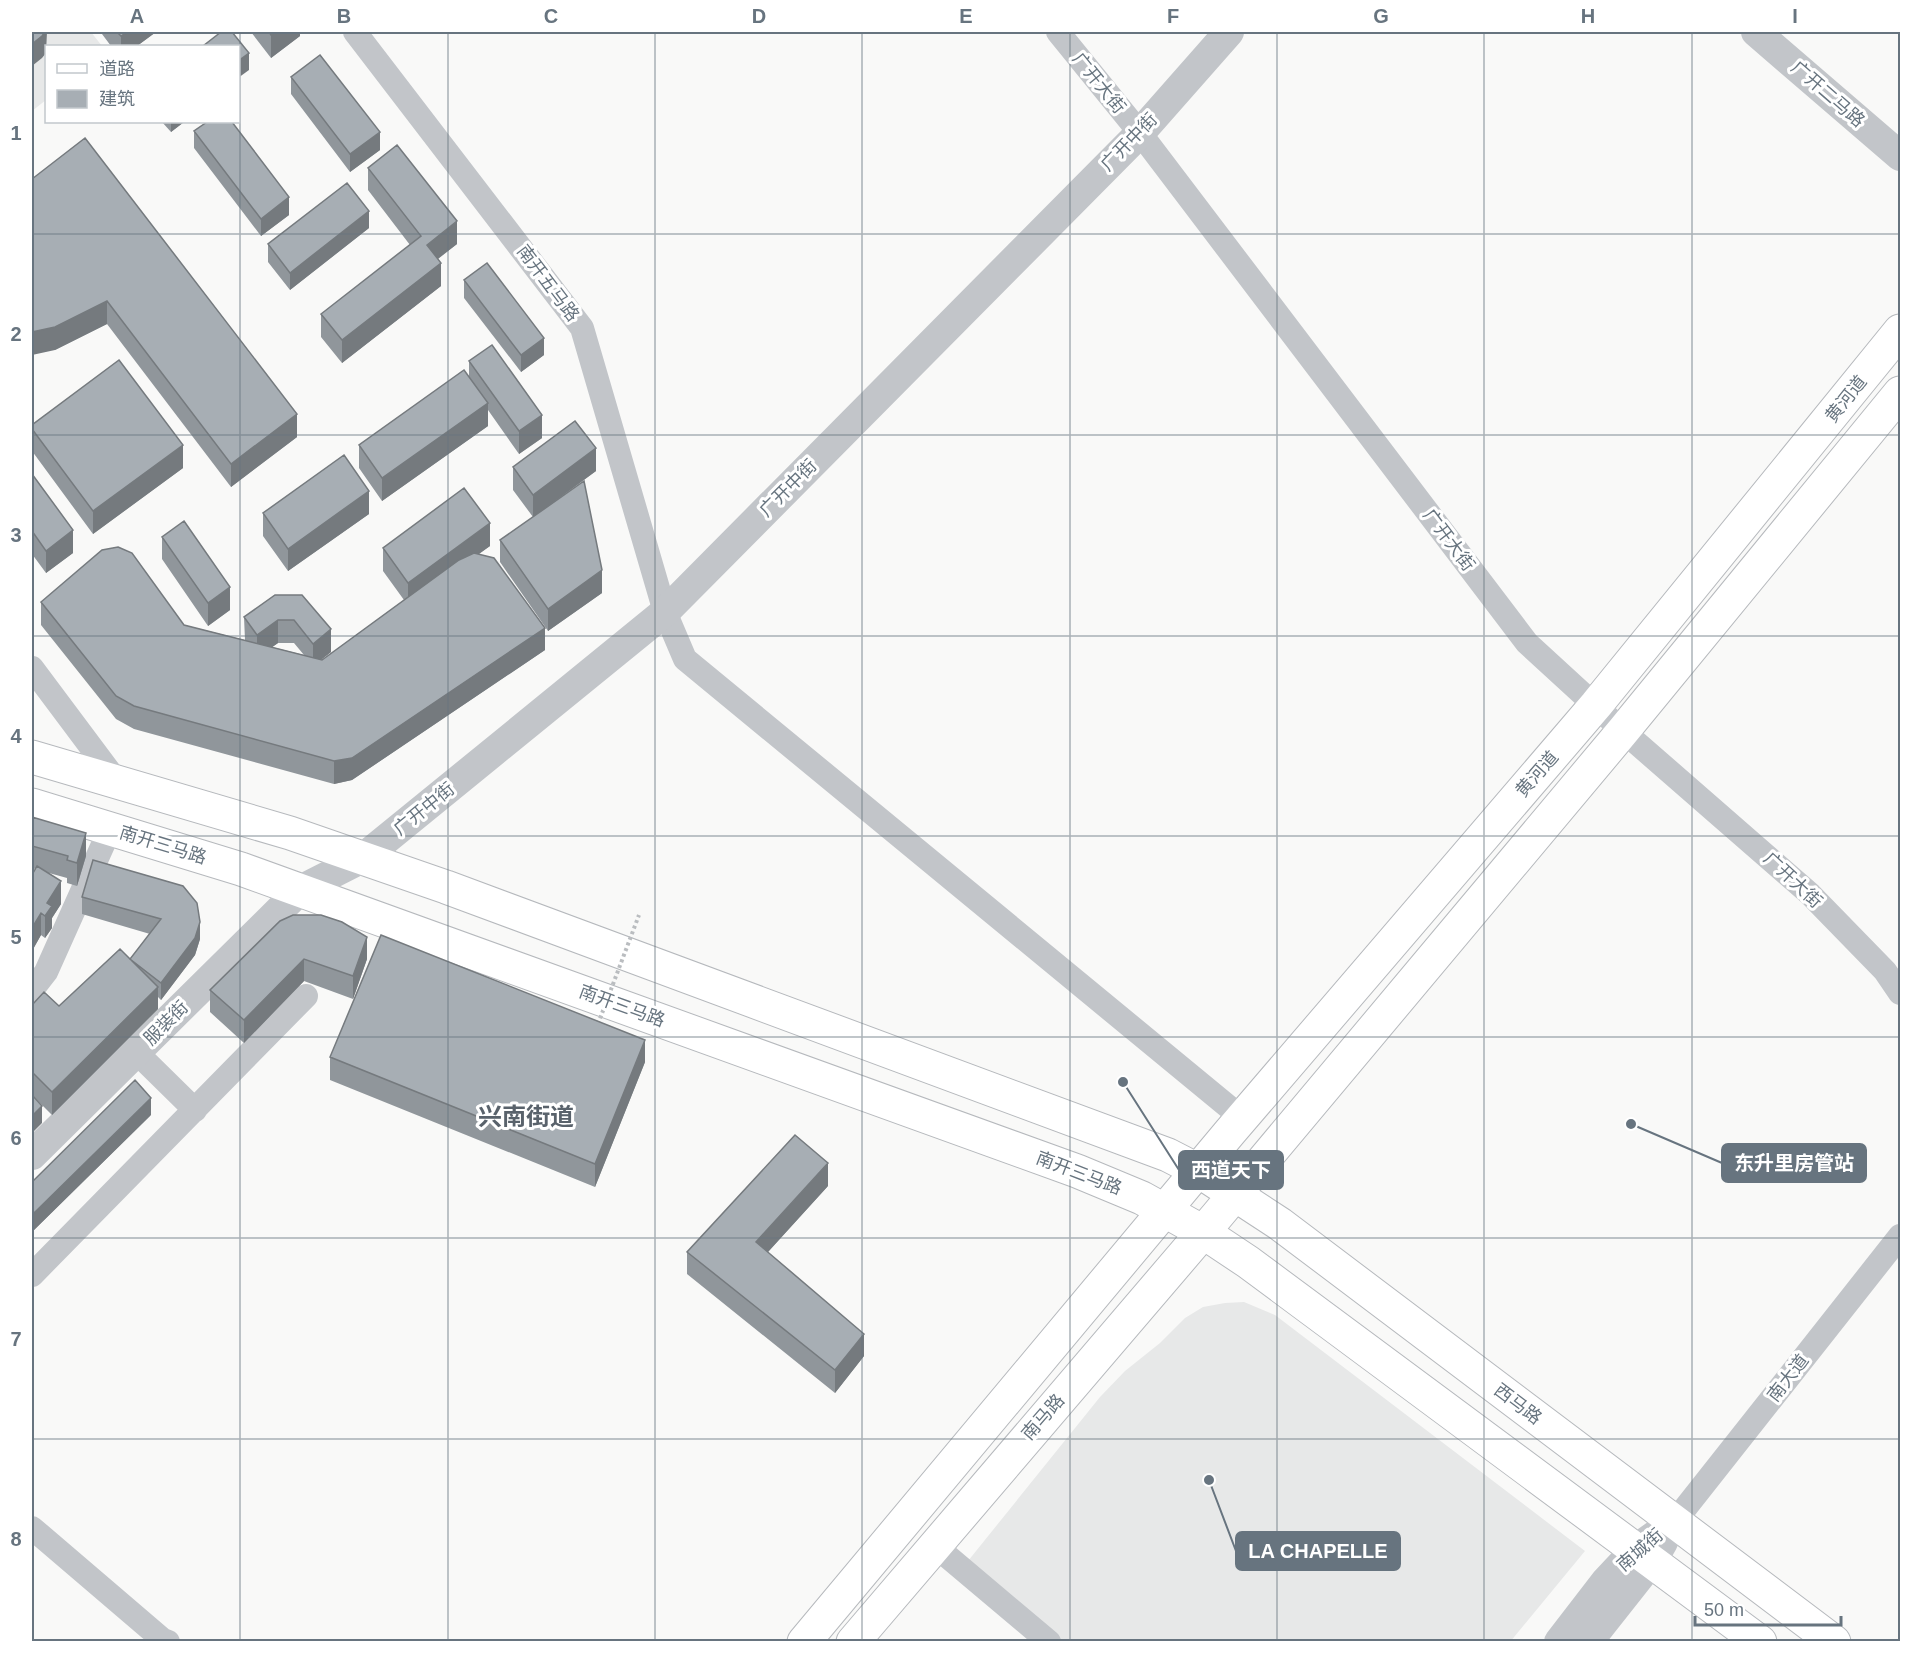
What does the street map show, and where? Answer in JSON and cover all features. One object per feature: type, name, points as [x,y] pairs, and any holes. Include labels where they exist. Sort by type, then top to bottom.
[{"type":"main road","name":"黄河道","points":[[1166,1210],[1596,705],[1900,331]]},
{"type":"main road","points":[[1234,1194],[1623,731],[1900,393]]},
{"type":"main road","points":[[32,757],[290,833],[446,886],[1120,1136],[1168,1155],[1199,1171]]},
{"type":"main road","name":"南开三马路","points":[[32,805],[241,869],[1077,1170],[1142,1198],[1203,1232]]},
{"type":"main road","name":"西马路","points":[[1199,1171],[1280,1224],[1834,1641]]},
{"type":"main road","name":"南马路","points":[[853,1641],[1234,1194]]},
{"type":"main road","points":[[804,1641],[1166,1210]]},
{"type":"main road","points":[[1203,1232],[1286,1289],[1760,1641]]},
{"type":"street","name":"南开五马路","points":[[355,32],[582,328],[665,612],[685,659],[1242,1118]]},
{"type":"street","name":"广开大街","points":[[1058,32],[1140,133],[1527,643],[1623,731],[1810,894],[1885,971],[1900,993]]},
{"type":"street","name":"广开中街","points":[[300,890],[363,858],[665,612],[1140,133],[1229,32]]},
{"type":"street","name":"广开二马路","points":[[1756,32],[1900,156]]},
{"type":"street","points":[[32,668],[118,783]]},
{"type":"street","points":[[32,990],[46,972],[110,829]]},
{"type":"street","name":"服装街","points":[[32,1155],[300,890]]},
{"type":"street","points":[[32,1275],[306,996]]},
{"type":"street","points":[[136,1052],[195,1110]]},
{"type":"street","name":"南大道","points":[[1675,1521],[1900,1236]]},
{"type":"street","name":"南城街","points":[[1587,1641],[1644,1555],[1675,1521]]},
{"type":"street","points":[[32,1528],[164,1641]]},
{"type":"street","points":[[934,1545],[1049,1641]]},
{"type":"street","name":"南城街","points":[[1559,1641],[1606,1581],[1644,1555]]},
{"type":"path","points":[[594,1035],[639,915]]},
{"type":"shaded area","points":[[32,32],[91,32],[101,45],[45,45],[45,101],[32,111]]},
{"type":"shaded area","points":[[1244,1302],[1275,1315],[1585,1551],[1510,1642],[1062,1641],[968,1561],[1100,1397],[1125,1371],[1160,1343],[1185,1318],[1203,1307]]},
{"type":"building","points":[[32,32],[45,32],[32,44]]},
{"type":"building","points":[[221,32],[232,32],[249,53],[240,60],[240,45],[204,45]]},
{"type":"building","points":[[320,55],[380,132],[350,154],[291,77]]},
{"type":"building","points":[[206,123],[233,123],[289,197],[261,219],[194,131]]},
{"type":"building","points":[[85,138],[297,414],[231,464],[107,301],[55,327],[32,332],[32,179]]},
{"type":"building","points":[[397,145],[457,221],[427,245],[441,263],[342,340],[321,314],[421,236],[368,168]]},
{"type":"building","points":[[347,183],[369,211],[290,273],[268,244]]},
{"type":"building","points":[[487,263],[544,338],[521,355],[464,280]]},
{"type":"building","points":[[492,345],[542,415],[519,431],[469,361]]},
{"type":"building","points":[[119,360],[183,445],[93,511],[32,429],[32,425]]},
{"type":"building","points":[[464,370],[488,403],[382,478],[359,445]]},
{"type":"building","points":[[575,421],[596,448],[533,495],[513,467]]},
{"type":"building","points":[[344,455],[369,491],[288,549],[263,513]]},
{"type":"building","points":[[32,474],[73,530],[46,551],[32,531]]},
{"type":"building","points":[[584,481],[602,570],[548,609],[500,540]]},
{"type":"building","points":[[464,488],[490,523],[408,583],[383,548]]},
{"type":"building","points":[[184,521],[230,587],[208,603],[162,537]]},
{"type":"building","points":[[118,547],[132,553],[184,625],[322,660],[459,560],[474,553],[494,558],[545,628],[352,758],[334,761],[134,706],[116,696],[41,602],[102,550]]},
{"type":"building","points":[[275,595],[302,595],[331,629],[313,644],[294,620],[278,620],[257,635],[244,617]]},
{"type":"building","points":[[32,817],[86,833],[77,863],[67,860],[68,856],[32,846]]},
{"type":"building","points":[[93,860],[183,886],[197,903],[200,922],[195,938],[161,983],[130,959],[161,919],[82,897]]},
{"type":"building","points":[[37,866],[61,881],[47,903],[52,906],[45,916],[41,913],[32,928],[32,875]]},
{"type":"building","points":[[293,915],[321,915],[342,922],[367,937],[353,976],[304,959],[244,1020],[210,990],[280,921]]},
{"type":"building","points":[[381,935],[645,1040],[595,1164],[330,1057]]},
{"type":"building","points":[[120,949],[158,987],[52,1092],[32,1072],[32,1005],[44,992],[59,1006]]},
{"type":"building","points":[[135,1080],[151,1098],[34,1213],[32,1210],[32,1182]]},
{"type":"building","points":[[32,1095],[42,1106],[32,1116]]},
{"type":"building","points":[[795,1135],[828,1163],[756,1242],[864,1334],[835,1370],[687,1252]]},
{"type":"place","name":"西道天下","points":[[1123,1082]]},
{"type":"place","name":"东升里房管站","points":[[1631,1124]]},
{"type":"place","name":"LA CHAPELLE","points":[[1209,1480]]},
{"type":"district","name":"兴南街道","points":[[526,1116]]}]
